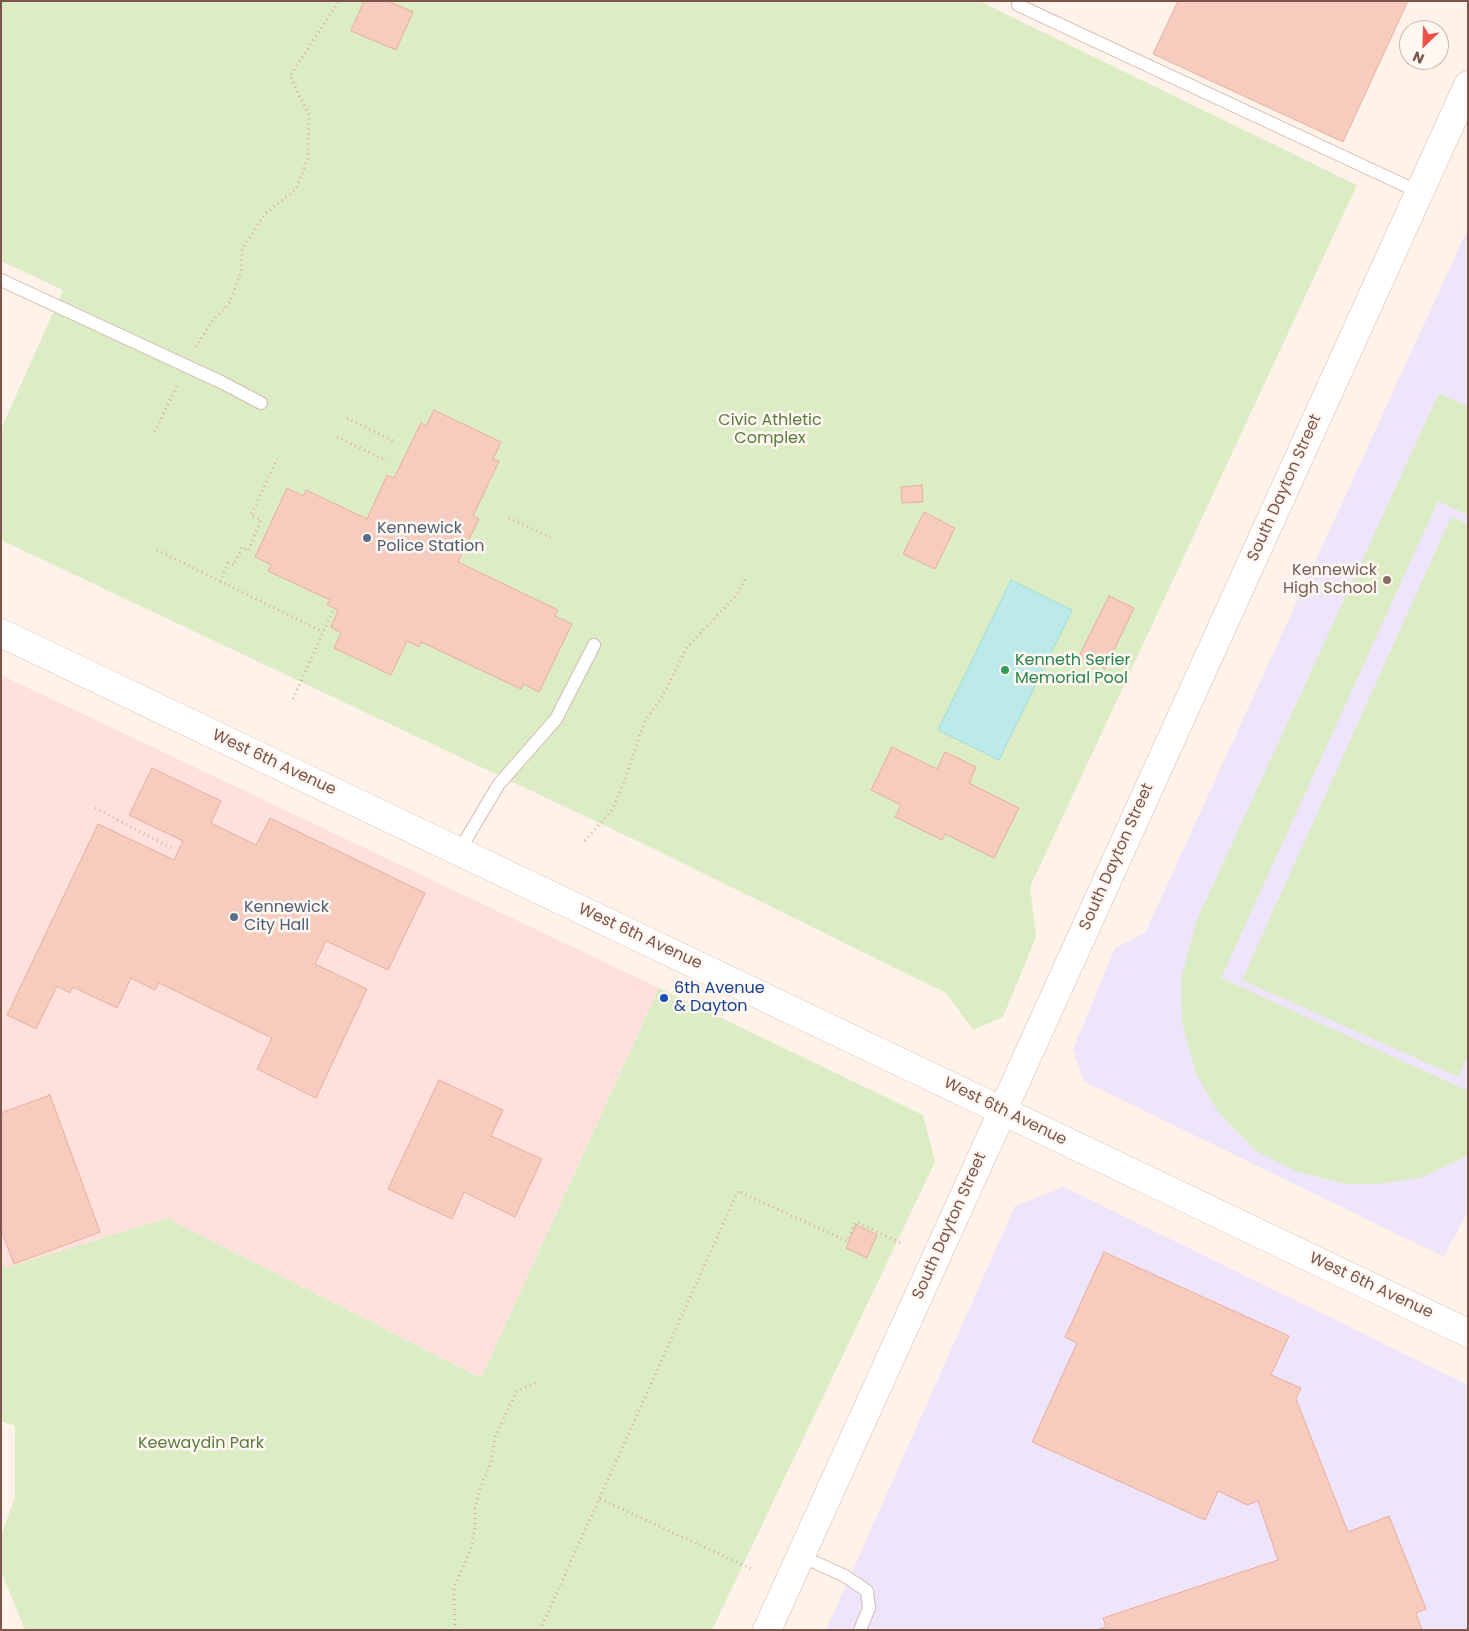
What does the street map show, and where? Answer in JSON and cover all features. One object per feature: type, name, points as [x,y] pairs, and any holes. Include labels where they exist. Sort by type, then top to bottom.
[{"type":"street","name":"South Dayton Street","points":[[767,1630],[1468,84]]},
{"type":"street","name":"West 6th Avenue","points":[[1,634],[1468,1332]]},
{"type":"lane","points":[[1018,6],[1419,192]]},
{"type":"lane","points":[[1,280],[261,402]]},
{"type":"lane","points":[[459,851],[499,784],[556,719],[594,645]]},
{"type":"lane","points":[[801,1556],[845,1576],[867,1592],[869,1608],[860,1630]]},
{"type":"path","points":[[194,350],[210,324],[230,302],[241,272],[242,249],[265,214],[296,189],[308,157],[309,115],[290,76],[339,1]]},
{"type":"path","points":[[154,432],[177,385]]},
{"type":"path","points":[[347,418],[395,442]]},
{"type":"path","points":[[338,437],[387,461]]},
{"type":"path","points":[[220,582],[228,563],[234,566],[242,547],[248,550],[261,520],[251,515],[278,459]]},
{"type":"path","points":[[510,518],[554,539]]},
{"type":"path","points":[[157,550],[323,632]]},
{"type":"path","points":[[585,841],[612,810],[624,782],[645,721],[661,699],[687,647],[736,596],[746,578]]},
{"type":"path","points":[[293,699],[334,608]]},
{"type":"path","points":[[95,808],[171,848]]},
{"type":"path","points":[[540,1630],[738,1191],[847,1240],[856,1222],[903,1244]]},
{"type":"path","points":[[455,1630],[454,1588],[472,1546],[475,1508],[491,1462],[495,1437],[516,1392],[537,1382]]},
{"type":"path","points":[[600,1499],[754,1570]]},
{"type":"shaded area","name":"Kennewick High School","points":[[1468,228],[1468,1211],[1444,1257],[1083,1081],[1073,1049],[1115,948],[1145,933]]},
{"type":"shaded area","points":[[1,675],[659,988],[481,1378],[167,1218],[5,1268],[1,1257]]},
{"type":"shaded area","points":[[1064,1187],[1468,1385],[1468,1630],[826,1630],[1015,1206]]},
{"type":"green space","name":"Civic Athletic Complex","points":[[1,1],[979,1],[1357,185],[1030,887],[1036,937],[1003,1017],[973,1030],[946,993],[652,848],[1,540],[1,429],[63,290],[1,261]]},
{"type":"green space","points":[[1439,393],[1468,407],[1468,515],[1438,501],[1221,978],[1468,1091],[1468,1155],[1420,1178],[1378,1184],[1345,1184],[1295,1171],[1256,1151],[1218,1112],[1196,1074],[1182,1023],[1181,980],[1196,922]]},
{"type":"green space","points":[[1451,517],[1468,524],[1468,1055],[1458,1077],[1242,980]]},
{"type":"green space","name":"Keewaydin Park","points":[[659,988],[923,1115],[935,1162],[712,1630],[25,1630],[1,1571],[1,1536],[15,1497],[15,1426],[1,1421],[1,1257],[5,1268],[167,1218],[481,1378]]},
{"type":"water","name":"Kenneth Serier Memorial Pool","points":[[1011,580],[1072,610],[999,760],[938,730]]},
{"type":"building","points":[[364,1],[388,1],[413,12],[396,50],[351,31]]},
{"type":"building","points":[[1178,1],[1408,1],[1343,142],[1153,54]]},
{"type":"building","name":"Kennewick Police Station","points":[[434,410],[501,442],[493,459],[499,461],[473,516],[479,519],[458,562],[558,610],[555,616],[572,624],[539,692],[523,684],[521,689],[421,642],[419,647],[407,641],[391,675],[334,648],[341,633],[331,627],[338,610],[327,605],[330,600],[268,571],[271,565],[255,557],[287,488],[303,496],[306,490],[367,519],[387,475],[394,478],[421,423],[426,426]]},
{"type":"building","points":[[922,485],[923,502],[902,503],[901,487]]},
{"type":"building","points":[[924,512],[955,528],[935,569],[903,554]]},
{"type":"building","points":[[1109,596],[1134,608],[1105,669],[1079,656]]},
{"type":"building","points":[[892,747],[937,769],[945,752],[976,767],[969,783],[1019,808],[994,858],[945,834],[942,840],[895,817],[901,805],[871,790]]},
{"type":"building","name":"Kennewick City Hall","points":[[152,768],[221,801],[211,823],[256,845],[270,818],[425,893],[388,970],[326,941],[315,964],[367,989],[316,1098],[257,1069],[272,1038],[159,983],[155,990],[131,978],[117,1008],[73,987],[70,993],[57,986],[36,1029],[7,1015],[98,824],[174,860],[183,841],[129,815]]},
{"type":"building","points":[[439,1080],[503,1110],[491,1136],[542,1159],[515,1217],[464,1192],[452,1219],[388,1189]]},
{"type":"building","points":[[50,1095],[100,1232],[14,1264],[1,1230],[1,1113]]},
{"type":"building","points":[[856,1225],[877,1235],[867,1258],[846,1248]]},
{"type":"building","points":[[1104,1252],[1289,1336],[1271,1375],[1301,1388],[1296,1399],[1348,1532],[1389,1516],[1426,1609],[1416,1613],[1422,1630],[1097,1630],[1106,1627],[1103,1618],[1278,1560],[1258,1501],[1247,1505],[1218,1491],[1205,1520],[1032,1442],[1077,1343],[1065,1337]]},
{"type":"place","name":"Kennewick Police Station","points":[[367,538]]},
{"type":"place","name":"Kennewick High School","points":[[1387,580]]},
{"type":"place","name":"Kenneth Serier Memorial Pool","points":[[1005,670]]},
{"type":"place","name":"Kennewick City Hall","points":[[234,917]]},
{"type":"place","name":"6th Avenue & Dayton","points":[[664,998]]}]
